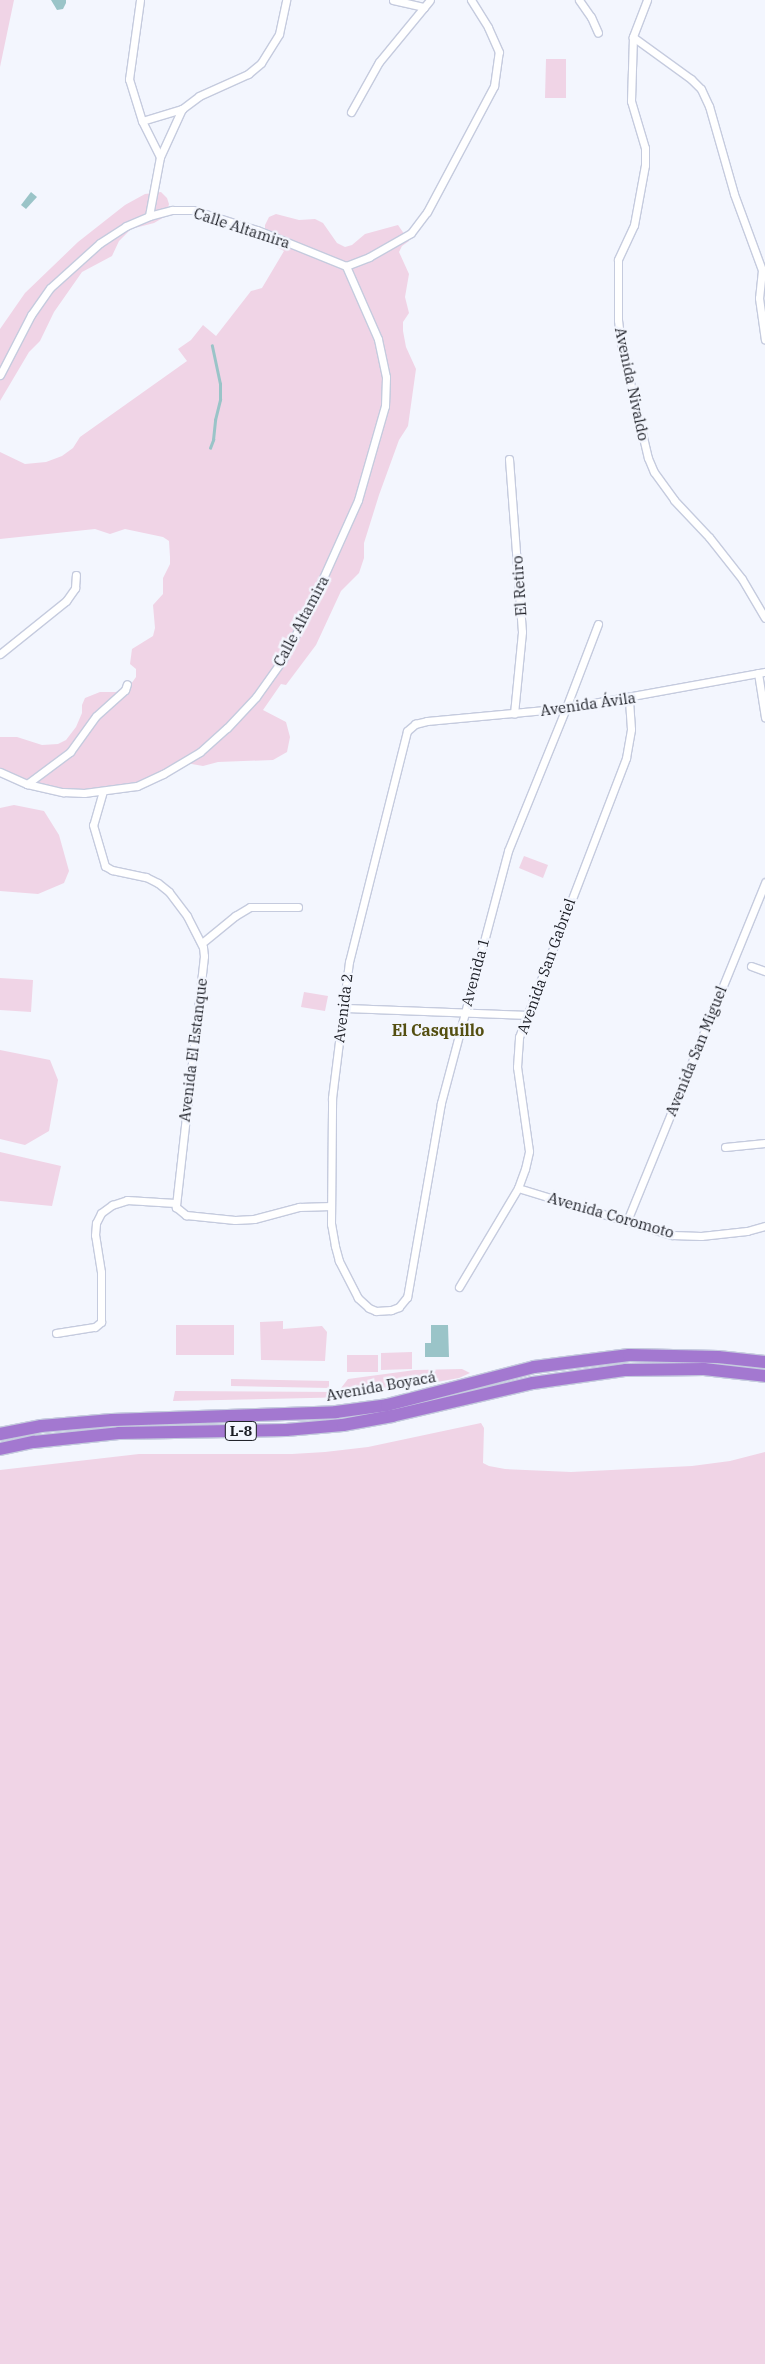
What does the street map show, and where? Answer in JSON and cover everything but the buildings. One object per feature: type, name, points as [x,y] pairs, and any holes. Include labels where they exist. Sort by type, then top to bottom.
[{"type":"highway","name":"Avenida Boyacá","points":[[0,1434],[41,1426],[112,1420],[336,1412],[387,1405],[534,1367],[629,1355],[718,1357],[765,1362]]},
{"type":"highway","name":"Avenida Boyacá","points":[[0,1449],[34,1442],[119,1433],[286,1430],[343,1425],[392,1416],[533,1382],[626,1370],[704,1370],[765,1376]]},
{"type":"street","points":[[140,0],[129,79],[142,121],[160,157]]},
{"type":"street","points":[[142,121],[182,109],[199,96],[248,74],[261,63],[279,34],[286,0]]},
{"type":"street","points":[[393,0],[424,7]]},
{"type":"street","points":[[351,112],[380,62],[430,0]]},
{"type":"street","points":[[346,266],[375,254],[411,233],[428,212],[494,86],[499,52],[488,27],[470,0]]},
{"type":"street","points":[[579,0],[591,17],[598,33]]},
{"type":"street","name":"Avenida Nivaldo","points":[[647,0],[633,37],[631,102],[645,148],[645,165],[634,224],[618,260],[618,320],[621,344],[642,436],[654,472],[668,493],[709,537],[742,579],[765,618]]},
{"type":"street","points":[[633,37],[691,79],[701,89],[709,106],[734,194],[762,270],[759,298],[765,340]]},
{"type":"street","points":[[149,216],[160,157],[182,109]]},
{"type":"street","name":"Calle Altamira","points":[[0,376],[31,316],[50,288],[100,243],[126,226],[149,216],[172,210],[193,210],[257,230],[346,266],[378,340],[386,376],[385,406],[358,500],[322,582],[283,659],[256,697],[227,728],[200,752],[163,774],[137,786],[103,791],[63,792],[27,784],[0,772]]},
{"type":"street","name":"El Retiro","points":[[509,458],[522,632],[514,714]]},
{"type":"street","points":[[0,654],[66,601],[75,588],[76,575]]},
{"type":"street","name":"Avenida 1","points":[[354,1291],[369,1308],[384,1312],[399,1307],[407,1297],[441,1103],[508,850],[598,624]]},
{"type":"street","points":[[762,673],[765,717]]},
{"type":"street","name":"Avenida Ávila","points":[[410,728],[427,720],[514,714],[566,708],[762,673]]},
{"type":"street","points":[[27,784],[70,752],[96,716],[125,690],[127,684]]},
{"type":"street","name":"Avenida San Gabriel","points":[[460,1287],[518,1188],[529,1152],[517,1067],[519,1037],[525,1015],[626,758],[631,729],[629,698]]},
{"type":"street","name":"Avenida 2","points":[[354,1291],[335,1246],[331,1206],[332,1098],[349,962],[404,739],[410,728]]},
{"type":"street","name":"Avenida El Estanque","points":[[103,791],[92,825],[105,866],[112,870],[146,877],[158,883],[169,892],[187,916],[202,944],[204,956],[174,1203]]},
{"type":"street","name":"Avenida San Miguel","points":[[627,1221],[765,882]]},
{"type":"street","points":[[202,944],[235,916],[250,907],[298,907]]},
{"type":"street","points":[[751,966],[765,971]]},
{"type":"street","points":[[343,1008],[525,1015]]},
{"type":"street","points":[[726,1147],[765,1143]]},
{"type":"street","name":"Avenida Coromoto","points":[[518,1188],[679,1235],[747,1231],[765,1226]]},
{"type":"street","points":[[56,1333],[95,1327],[101,1322],[100,1272],[95,1235],[96,1223],[101,1213],[112,1205],[127,1200],[174,1203],[177,1210],[186,1215],[235,1220],[254,1219],[299,1207],[331,1206]]},
{"type":"shaded area","points":[[0,0],[14,0],[0,67]]},
{"type":"shaded area","points":[[546,59],[566,59],[566,98],[545,98]]},
{"type":"shaded area","points":[[161,192],[167,198],[169,204],[166,216],[154,223],[131,229],[119,241],[112,256],[82,272],[54,312],[40,341],[29,352],[0,401],[0,329],[25,293],[78,242],[125,205],[145,194]]},
{"type":"shaded area","points":[[276,214],[299,220],[315,219],[323,223],[337,243],[345,247],[352,245],[365,234],[398,225],[409,241],[402,246],[399,252],[409,274],[405,297],[409,313],[403,322],[403,331],[406,347],[416,369],[408,426],[399,440],[379,495],[364,543],[364,558],[359,573],[341,591],[316,645],[286,685],[281,684],[263,710],[286,722],[290,737],[287,752],[273,760],[218,762],[203,766],[186,763],[137,786],[63,792],[0,772],[0,737],[17,737],[42,745],[58,744],[66,740],[76,727],[82,713],[82,705],[85,698],[100,692],[116,692],[131,684],[136,677],[136,669],[130,664],[132,649],[153,636],[155,628],[153,605],[163,594],[163,578],[170,564],[170,557],[169,541],[163,537],[125,529],[110,534],[95,529],[0,539],[0,452],[25,464],[46,462],[62,456],[73,448],[80,437],[187,361],[178,349],[191,340],[203,325],[216,336],[251,291],[262,288],[284,251],[265,241],[265,225],[269,217]]},
{"type":"shaded area","points":[[14,805],[44,811],[59,835],[69,871],[64,883],[38,894],[0,891],[0,808]]},
{"type":"shaded area","points":[[524,856],[548,865],[543,878],[519,868]]},
{"type":"shaded area","points":[[0,978],[33,980],[31,1012],[0,1010]]},
{"type":"shaded area","points":[[304,992],[328,996],[325,1011],[301,1007]]},
{"type":"shaded area","points":[[0,1050],[50,1060],[58,1080],[49,1131],[25,1145],[0,1139]]},
{"type":"shaded area","points":[[0,1152],[61,1166],[52,1206],[0,1201]]},
{"type":"shaded area","points":[[283,1321],[283,1329],[322,1326],[327,1332],[325,1361],[261,1360],[260,1322]]},
{"type":"shaded area","points":[[176,1325],[234,1325],[234,1355],[176,1355]]},
{"type":"shaded area","points":[[412,1352],[412,1369],[381,1370],[381,1353]]},
{"type":"shaded area","points":[[347,1355],[378,1355],[378,1372],[347,1372]]},
{"type":"shaded area","points":[[462,1369],[470,1373],[459,1378],[355,1397],[173,1401],[175,1391],[338,1392],[348,1379],[415,1370]]},
{"type":"shaded area","points":[[231,1379],[329,1381],[329,1388],[231,1386]]},
{"type":"shaded area","points":[[481,1423],[484,1428],[483,1463],[505,1469],[571,1472],[692,1466],[730,1461],[765,1452],[765,2364],[0,2364],[0,1470],[139,1454],[292,1454],[325,1452],[368,1447]]},
{"type":"water","points":[[51,0],[66,0],[66,3],[63,9],[57,10]]},
{"type":"water","points":[[31,192],[37,197],[26,209],[21,205]]},
{"type":"water","points":[[431,1325],[448,1325],[449,1357],[425,1357],[425,1343],[431,1343]]},
{"type":"waterway","points":[[210,448],[220,400],[220,384],[212,346]]},
{"type":"district","name":"El Casquillo","points":[[438,1030]]}]
